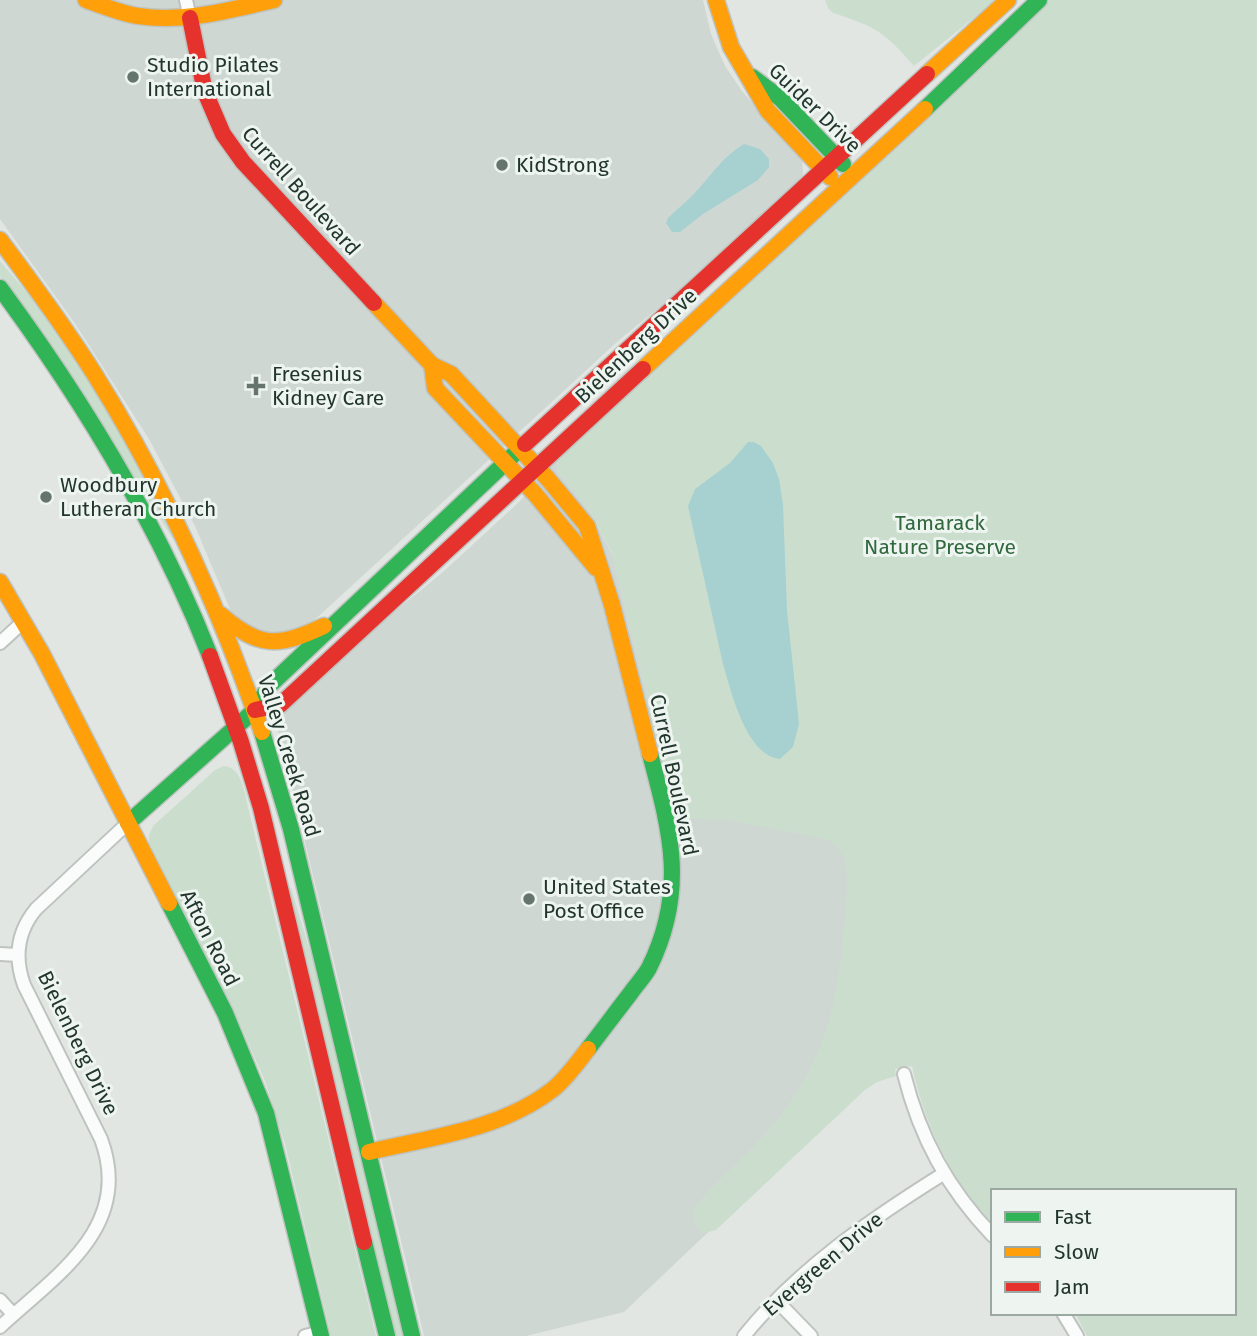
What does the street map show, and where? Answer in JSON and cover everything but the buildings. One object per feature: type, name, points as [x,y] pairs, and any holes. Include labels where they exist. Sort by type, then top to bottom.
[{"type":"street","points":[[86,0],[118,12],[142,17],[190,18],[274,0]]},
{"type":"street","points":[[186,0],[190,18]]},
{"type":"street","name":"Guider Drive","points":[[716,0],[726,37],[768,111],[839,188]]},
{"type":"street","name":"Bielenberg Drive","points":[[0,1327],[78,1255],[93,1237],[106,1208],[107,1159],[101,1139],[28,994],[19,969],[18,955],[23,928],[36,909],[255,710],[270,685],[506,463],[1008,0]]},
{"type":"street","name":"Bielenberg Drive","points":[[255,710],[280,705],[1039,0]]},
{"type":"street","name":"Currell Boulevard","points":[[190,18],[206,96],[225,138],[243,162],[432,365],[451,374],[537,466],[587,526],[625,653],[665,811],[672,852],[672,897],[656,950],[634,991],[579,1062],[554,1089],[535,1103],[491,1123],[369,1152]]},
{"type":"street","name":"Guider Drive","points":[[747,72],[780,98],[853,175]]},
{"type":"street","name":"Valley Creek Road","points":[[0,240],[65,330],[122,420],[173,514],[217,611],[255,710],[291,829],[412,1336]]},
{"type":"street","name":"Valley Creek Road","points":[[0,288],[76,395],[143,510],[189,606],[236,727],[269,841],[387,1336]]},
{"type":"street","name":"Currell Boulevard","points":[[432,365],[435,388],[522,481],[602,576]]},
{"type":"street","name":"Afton Road","points":[[0,582],[23,621],[225,1013],[266,1113],[316,1335]]},
{"type":"street","points":[[217,611],[243,633],[266,643],[282,644],[340,619]]},
{"type":"street","points":[[0,643],[23,621]]},
{"type":"street","points":[[0,954],[18,955]]},
{"type":"street","points":[[904,1074],[918,1123],[943,1174],[966,1207],[991,1234]]},
{"type":"street","name":"Evergreen Drive","points":[[744,1336],[777,1301],[845,1239],[943,1174]]},
{"type":"street","points":[[0,1300],[13,1314]]},
{"type":"street","points":[[777,1301],[811,1336]]},
{"type":"street","points":[[1064,1315],[1077,1336]]},
{"type":"shaded area","points":[[0,0],[703,0],[711,34],[725,66],[742,91],[802,160],[803,173],[801,179],[701,273],[618,341],[308,626],[291,635],[255,633],[232,614],[195,526],[149,439],[76,325],[0,219]]},
{"type":"shaded area","points":[[562,454],[557,463],[558,471],[590,511],[612,554],[675,806],[848,839],[877,1072],[624,1312],[526,1336],[424,1336],[278,730],[286,710],[364,637],[443,572],[518,503]]},
{"type":"green space","points":[[825,0],[996,0],[914,66],[879,32],[833,13]]},
{"type":"green space","name":"Tamarack Nature Preserve","points":[[1050,0],[1257,0],[1257,1336],[1087,1336],[1076,1315],[1236,1315],[1236,1189],[991,1189],[991,1222],[964,1188],[941,1150],[924,1110],[912,1066],[895,1069],[896,1076],[877,1082],[865,1090],[716,1230],[704,1233],[694,1220],[697,1204],[751,1150],[789,1104],[818,1052],[828,1025],[840,969],[847,896],[846,867],[840,851],[826,839],[734,821],[678,817],[611,551],[590,511],[560,475],[557,467],[559,458],[924,121]]},
{"type":"green space","points":[[0,261],[43,311],[111,416],[178,540],[175,542],[35,322],[0,276]]},
{"type":"green space","points":[[224,766],[235,771],[244,790],[376,1336],[331,1336],[285,1144],[265,1081],[234,1011],[149,844],[153,826],[215,770]]},
{"type":"green space","points":[[291,888],[320,984],[404,1336],[395,1336],[288,889]]},
{"type":"water","points":[[744,144],[760,149],[769,159],[769,167],[758,180],[703,214],[680,232],[672,232],[666,223],[668,218],[723,161]]},
{"type":"water","points":[[748,442],[761,446],[773,463],[779,479],[783,505],[787,610],[799,724],[793,747],[780,759],[768,755],[758,747],[749,735],[736,705],[723,664],[688,506],[695,489],[730,463]]},
{"type":"traffic: fast","points":[[925,109],[1039,0]]},
{"type":"traffic: fast","points":[[752,77],[780,98],[843,164]]},
{"type":"traffic: fast","points":[[0,288],[61,375],[117,465],[167,558],[210,656]]},
{"type":"traffic: fast","points":[[128,823],[255,710],[270,685],[525,444]]},
{"type":"traffic: fast","points":[[262,732],[291,829],[412,1336]]},
{"type":"traffic: fast","points":[[588,1049],[649,968],[661,940],[668,913],[672,862],[664,810],[650,754]]},
{"type":"traffic: fast","points":[[169,903],[225,1013],[266,1113],[321,1336]]},
{"type":"traffic: fast","points":[[364,1242],[387,1336]]},
{"type":"traffic: slow","points":[[86,0],[131,15],[155,18],[190,17],[274,0]]},
{"type":"traffic: slow","points":[[716,0],[731,47],[768,111],[830,177]]},
{"type":"traffic: slow","points":[[927,74],[1008,0]]},
{"type":"traffic: slow","points":[[643,369],[925,109]]},
{"type":"traffic: slow","points":[[0,240],[84,358],[145,460],[209,594],[262,732]]},
{"type":"traffic: slow","points":[[374,303],[432,365],[451,374],[548,479],[587,526],[612,605],[650,754]]},
{"type":"traffic: slow","points":[[432,365],[435,388],[535,494],[596,568]]},
{"type":"traffic: slow","points":[[0,582],[42,654],[169,903]]},
{"type":"traffic: slow","points":[[221,615],[247,634],[270,641],[294,638],[324,626]]},
{"type":"traffic: slow","points":[[369,1152],[488,1123],[532,1104],[567,1076],[588,1049]]},
{"type":"traffic: jam","points":[[190,18],[205,92],[223,134],[243,162],[374,303]]},
{"type":"traffic: jam","points":[[525,444],[927,74]]},
{"type":"traffic: jam","points":[[255,710],[280,705],[643,369]]},
{"type":"traffic: jam","points":[[210,656],[261,808],[364,1242]]},
{"type":"place","name":"Studio Pilates International","points":[[133,77]]},
{"type":"place","name":"KidStrong","points":[[502,165]]},
{"type":"place","name":"Fresenius Kidney Care","points":[[256,386]]},
{"type":"place","name":"Woodbury Lutheran Church","points":[[46,497]]},
{"type":"place","name":"United States Post Office","points":[[529,899]]}]
